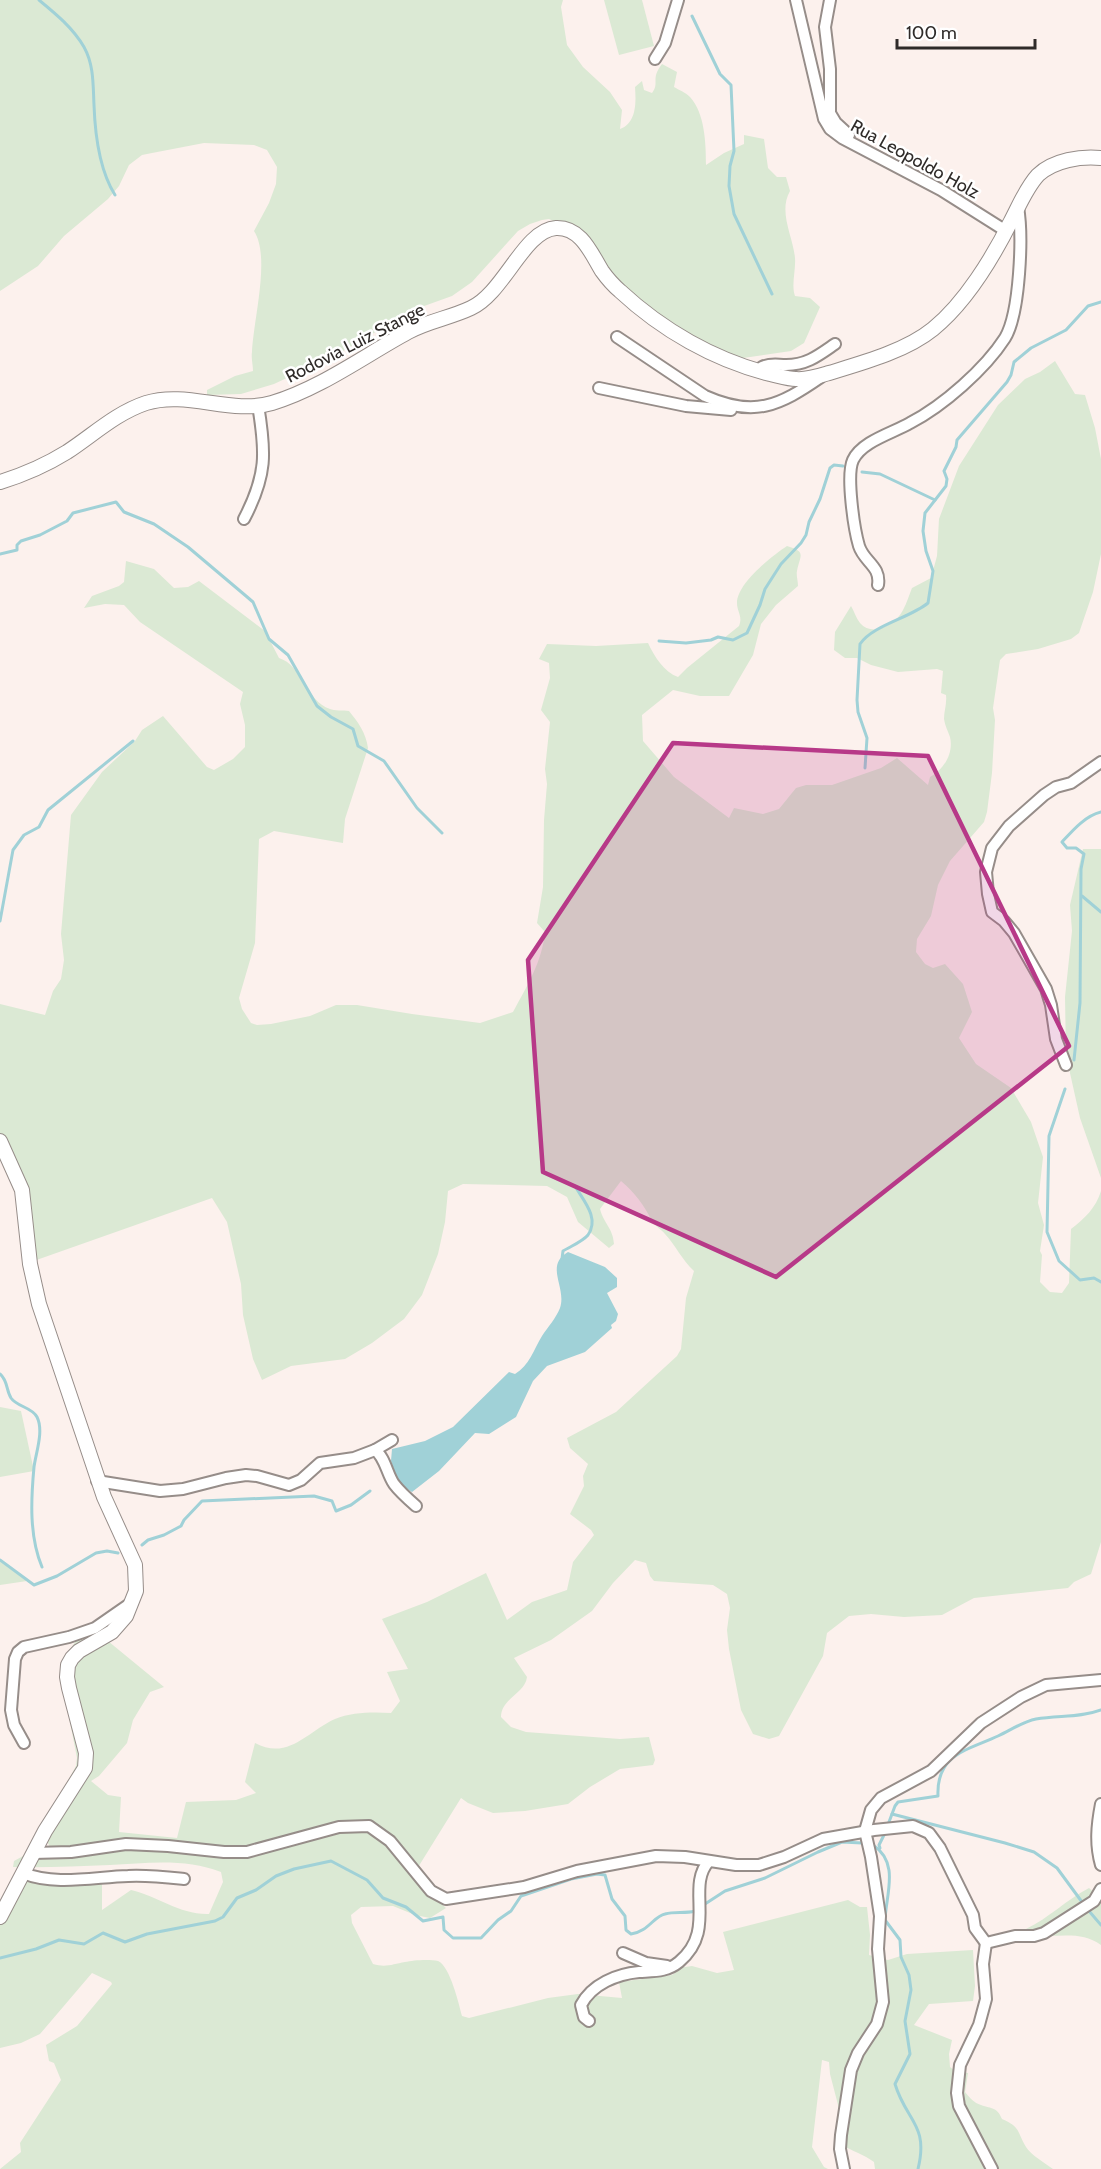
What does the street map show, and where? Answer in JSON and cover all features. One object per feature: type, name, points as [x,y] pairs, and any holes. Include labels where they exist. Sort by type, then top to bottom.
[{"type":"street","points":[[655,59],[665,44],[678,0]]},
{"type":"street","name":"Rua Leopoldo Holz","points":[[796,0],[824,119],[830,129],[842,138],[941,190],[1006,231]]},
{"type":"street","points":[[830,0],[825,27],[830,69],[830,113],[845,132],[873,153]]},
{"type":"street","name":"Rodovia Luiz Stange","points":[[0,482],[30,472],[63,454],[117,417],[151,402],[185,400],[258,405],[292,395],[331,376],[410,331],[473,308],[495,290],[531,242],[544,231],[558,228],[566,229],[580,238],[592,252],[609,280],[646,311],[712,354],[760,371],[795,379],[823,375],[880,356],[932,330],[979,276],[1026,192],[1039,175],[1051,166],[1068,160],[1101,158]]},
{"type":"street","points":[[878,585],[878,572],[859,546],[850,480],[852,464],[855,457],[866,446],[913,422],[940,403],[983,364],[1005,337],[1013,314],[1022,249],[1022,227],[1018,207]]},
{"type":"street","points":[[617,337],[705,396],[721,403],[740,407],[766,406],[806,388],[823,375]]},
{"type":"street","points":[[760,371],[765,365],[807,363],[835,344]]},
{"type":"street","points":[[599,388],[714,410],[730,410],[740,407]]},
{"type":"street","points":[[244,519],[255,498],[263,468],[263,437],[258,405]]},
{"type":"street","points":[[1066,1065],[1056,1039],[1046,989],[1014,933],[992,912],[986,872],[992,848],[1009,826],[1044,795],[1056,787],[1078,779],[1101,762]]},
{"type":"street","points":[[0,1141],[22,1190],[33,1284],[97,1480],[135,1565],[136,1592],[120,1625],[79,1651],[68,1665],[69,1688],[87,1761],[33,1853],[0,1917]]},
{"type":"street","points":[[97,1480],[160,1491],[183,1489],[226,1478],[246,1476],[256,1476],[289,1485],[301,1480],[320,1464],[354,1458],[392,1440]]},
{"type":"street","points":[[375,1450],[379,1452],[395,1485],[416,1506]]},
{"type":"street","points":[[24,1743],[12,1717],[13,1667],[18,1652],[24,1647],[69,1637],[95,1628],[132,1603]]},
{"type":"street","points":[[844,2169],[840,2149],[851,2070],[863,2044],[877,2024],[883,2002],[878,1949],[880,1916],[865,1831],[871,1810],[881,1798],[931,1771],[963,1738],[994,1712],[1046,1685],[1101,1680]]},
{"type":"street","points":[[1101,1804],[1097,1853],[1101,1866]]},
{"type":"street","points":[[33,1853],[71,1852],[126,1844],[247,1852],[339,1827],[369,1826],[390,1841],[431,1891],[446,1899],[524,1887],[577,1871],[656,1856],[685,1857],[735,1865],[759,1864],[784,1857],[823,1839],[865,1831],[913,1826],[929,1833],[940,1848],[973,1915],[975,1928],[986,1943],[983,1964],[986,1999],[979,2025],[960,2064],[957,2092],[959,2106],[992,2169]]},
{"type":"street","points":[[590,2021],[585,2017],[581,2005],[592,1990],[604,1982],[629,1973],[663,1971],[673,1966],[691,1950],[701,1919],[700,1877],[709,1861]]},
{"type":"street","points":[[23,1873],[36,1877],[62,1879],[129,1876],[184,1879]]},
{"type":"street","points":[[986,1943],[1015,1936],[1034,1936],[1044,1933],[1094,1901],[1101,1889]]},
{"type":"street","points":[[622,1953],[646,1963],[673,1966]]},
{"type":"highlighted area","points":[[673,743],[928,756],[1069,1046],[776,1277],[543,1172],[528,960]]},
{"type":"green space","points":[[0,0],[563,0],[561,7],[567,45],[583,67],[610,92],[622,110],[620,129],[630,122],[632,117],[635,87],[642,81],[644,90],[652,93],[656,73],[662,64],[677,72],[674,87],[690,97],[699,111],[705,138],[706,165],[744,144],[744,135],[764,139],[768,168],[777,177],[786,177],[790,191],[785,207],[795,258],[793,287],[795,296],[810,298],[820,307],[804,343],[791,351],[736,359],[618,293],[571,229],[549,219],[542,220],[518,231],[472,282],[452,296],[413,310],[338,354],[274,384],[241,394],[207,395],[207,390],[235,376],[253,371],[253,339],[261,273],[259,242],[254,231],[276,184],[277,167],[267,150],[254,145],[204,143],[142,155],[129,165],[119,186],[108,199],[64,236],[38,266],[0,291]]},
{"type":"green space","points":[[604,0],[642,0],[654,46],[619,55]]},
{"type":"green space","points":[[1055,361],[1075,394],[1085,395],[1101,459],[1101,554],[1093,592],[1079,633],[1071,639],[1038,649],[1006,654],[1000,660],[993,708],[995,720],[992,773],[987,812],[984,822],[950,861],[938,885],[931,916],[917,939],[916,952],[925,964],[933,968],[945,964],[963,984],[972,1012],[959,1038],[976,1064],[1011,1088],[1031,1122],[1043,1157],[1038,1203],[1044,1225],[1040,1251],[1042,1255],[1040,1282],[1050,1292],[1062,1293],[1069,1283],[1071,1229],[1089,1213],[1101,1191],[1101,1542],[1091,1574],[1074,1582],[1068,1588],[974,1598],[942,1615],[849,1616],[827,1633],[823,1656],[779,1736],[769,1739],[753,1734],[741,1710],[729,1649],[727,1630],[730,1608],[727,1594],[713,1585],[654,1581],[646,1563],[635,1560],[613,1583],[592,1611],[551,1640],[514,1658],[527,1677],[522,1688],[505,1705],[501,1717],[511,1727],[526,1732],[620,1739],[649,1737],[655,1760],[653,1765],[620,1769],[590,1787],[568,1804],[525,1811],[493,1813],[461,1798],[412,1877],[446,1908],[430,1918],[393,1906],[361,1907],[351,1915],[352,1923],[373,1964],[386,1966],[426,1960],[438,1961],[442,1964],[453,1986],[462,2016],[469,2018],[548,1998],[578,1994],[622,1998],[619,1982],[672,1975],[679,1970],[678,1968],[692,1966],[717,1973],[734,1970],[723,1932],[848,1900],[860,1907],[867,1907],[870,1935],[869,1955],[888,1960],[907,1954],[973,1950],[975,1986],[973,2001],[929,2004],[914,2025],[952,2040],[949,2054],[950,2067],[955,2071],[968,2073],[965,2092],[974,2102],[996,2110],[1002,2119],[1018,2130],[1028,2150],[1053,2169],[875,2169],[874,2162],[842,2145],[843,2124],[829,2062],[822,2060],[812,2147],[824,2167],[828,2169],[0,2169],[21,2152],[20,2143],[61,2080],[54,2063],[49,2061],[46,2045],[77,2026],[112,1984],[92,1973],[40,2034],[21,2043],[0,2048],[0,1907],[15,1879],[102,1882],[102,1910],[131,1890],[198,1914],[209,1914],[223,1882],[221,1872],[180,1863],[13,1867],[14,1861],[25,1855],[51,1850],[42,1829],[76,1766],[77,1758],[61,1676],[65,1656],[76,1641],[97,1632],[164,1687],[150,1692],[133,1720],[127,1743],[99,1776],[91,1781],[108,1795],[121,1797],[119,1832],[177,1838],[186,1802],[236,1800],[256,1793],[245,1782],[255,1743],[267,1748],[278,1749],[297,1742],[335,1719],[363,1713],[391,1713],[400,1701],[387,1672],[408,1669],[382,1619],[427,1602],[486,1573],[507,1620],[532,1602],[567,1590],[573,1562],[594,1535],[570,1514],[584,1486],[583,1476],[588,1464],[570,1448],[567,1438],[616,1412],[677,1356],[681,1349],[686,1298],[694,1271],[664,1232],[653,1223],[631,1190],[621,1181],[600,1209],[613,1239],[614,1244],[609,1248],[578,1222],[567,1197],[547,1186],[463,1184],[448,1191],[445,1222],[438,1254],[422,1295],[404,1319],[372,1343],[345,1359],[291,1366],[262,1380],[253,1359],[243,1315],[241,1284],[227,1222],[212,1198],[28,1263],[15,1191],[0,1151],[0,1004],[45,1015],[53,991],[61,979],[64,960],[61,934],[71,815],[102,772],[135,741],[142,730],[163,716],[207,767],[214,770],[233,759],[245,747],[245,725],[240,704],[243,692],[140,622],[124,605],[105,604],[84,608],[92,596],[124,582],[126,561],[154,569],[174,588],[188,587],[199,581],[265,631],[279,658],[293,668],[315,699],[330,709],[349,711],[365,737],[368,748],[345,819],[343,843],[274,831],[259,839],[255,943],[239,998],[242,1009],[251,1023],[271,1024],[310,1016],[336,1005],[357,1005],[480,1023],[513,1012],[541,954],[545,932],[537,923],[543,887],[547,784],[545,769],[550,722],[541,710],[550,678],[549,663],[539,659],[547,644],[596,646],[648,643],[656,658],[678,677],[739,626],[737,603],[749,579],[787,546],[793,548],[801,555],[797,573],[798,586],[776,605],[761,624],[753,655],[729,696],[700,696],[673,690],[642,715],[643,741],[674,777],[729,818],[734,808],[763,814],[779,809],[796,788],[806,785],[832,785],[881,768],[897,758],[928,785],[930,777],[946,761],[951,743],[944,719],[946,695],[941,693],[943,671],[937,669],[898,672],[871,665],[857,658],[845,658],[834,650],[835,632],[851,606],[860,623],[865,627],[877,629],[890,624],[900,615],[912,588],[931,578],[937,556],[939,519],[959,466],[998,405],[1025,379]]},
{"type":"green space","points":[[1083,849],[1101,849],[1101,1178],[1080,1118],[1066,1055],[1065,997],[1072,931],[1070,905]]},
{"type":"green space","points":[[0,1407],[21,1411],[34,1471],[0,1477]]},
{"type":"green space","points":[[0,1561],[27,1581],[0,1585]]},
{"type":"green space","points":[[1089,1888],[1101,1899],[1101,1945],[1084,1937],[1030,1935],[1026,1929]]},
{"type":"water","points":[[568,1252],[605,1267],[617,1278],[617,1287],[607,1293],[618,1314],[616,1321],[611,1325],[612,1328],[585,1352],[547,1366],[533,1381],[516,1417],[489,1434],[475,1433],[439,1471],[412,1492],[399,1484],[391,1461],[392,1449],[425,1441],[453,1427],[509,1372],[515,1374],[528,1362],[560,1308],[561,1292],[557,1270],[561,1258]]},
{"type":"waterway","points":[[39,0],[58,16],[80,40],[90,61],[99,152],[115,195]]},
{"type":"waterway","points":[[692,16],[720,74],[731,85],[734,151],[730,166],[729,186],[734,214],[772,294]]},
{"type":"waterway","points":[[865,768],[867,738],[858,712],[857,700],[860,644],[866,637],[882,627],[928,603],[933,571],[926,551],[923,531],[925,513],[946,486],[947,479],[944,471],[957,440],[1007,382],[1014,362],[1031,348],[1066,330],[1088,306],[1101,302]]},
{"type":"waterway","points":[[659,641],[686,643],[718,637],[733,640],[747,633],[765,589],[781,564],[806,535],[830,468],[834,465],[843,466]]},
{"type":"waterway","points":[[862,472],[880,474],[935,500]]},
{"type":"waterway","points":[[0,554],[17,550],[17,545],[21,541],[40,535],[67,521],[73,513],[116,502],[124,512],[154,524],[188,547],[253,602],[269,639],[288,655],[317,706],[353,729],[358,746],[384,761],[417,808],[442,833]]},
{"type":"waterway","points":[[0,921],[13,850],[24,835],[39,827],[48,810],[133,741]]},
{"type":"waterway","points":[[1074,1060],[1080,1003],[1081,869],[1084,854],[1076,848],[1067,848],[1062,842],[1085,820],[1101,812]]},
{"type":"waterway","points":[[1082,896],[1101,912]]},
{"type":"waterway","points":[[1065,1089],[1049,1136],[1047,1232],[1059,1261],[1080,1280],[1094,1278],[1101,1282]]},
{"type":"waterway","points":[[562,1259],[563,1251],[580,1242],[591,1229],[589,1209],[575,1186]]},
{"type":"waterway","points":[[0,1374],[11,1398],[35,1414],[39,1423],[40,1435],[34,1467],[32,1517],[35,1543],[42,1567]]},
{"type":"waterway","points":[[142,1545],[148,1540],[181,1526],[202,1501],[314,1496],[332,1501],[336,1511],[351,1505],[370,1491]]},
{"type":"waterway","points":[[0,1560],[34,1585],[57,1576],[96,1553],[107,1551],[118,1553]]},
{"type":"waterway","points":[[889,1822],[898,1802],[938,1796],[942,1771],[948,1762],[965,1750],[1031,1720],[1101,1710]]},
{"type":"waterway","points":[[892,1814],[1034,1852],[1057,1868],[1082,1902]]},
{"type":"waterway","points":[[880,1848],[879,1845],[885,1833]]},
{"type":"waterway","points":[[705,1904],[725,1891],[765,1878],[842,1842],[862,1843]]},
{"type":"waterway","points":[[873,1845],[881,1852],[889,1870],[885,1920],[900,1940],[901,1957],[909,1975],[911,1990],[905,2021],[910,2054],[895,2084],[915,2124],[921,2142],[918,2169]]},
{"type":"waterway","points":[[0,1958],[36,1949],[59,1940],[84,1944],[103,1933],[125,1942],[147,1934],[215,1921],[223,1917],[237,1898],[256,1890],[276,1876],[294,1869],[331,1861],[367,1880],[383,1898],[406,1907],[423,1921],[443,1917],[444,1930],[453,1938],[481,1938],[498,1920],[511,1911],[521,1896],[571,1879],[597,1874],[605,1875],[612,1899],[625,1916],[626,1930],[631,1934],[642,1930],[661,1915],[695,1911]]},
{"type":"waterway","points":[[1089,1911],[1101,1925]]}]
